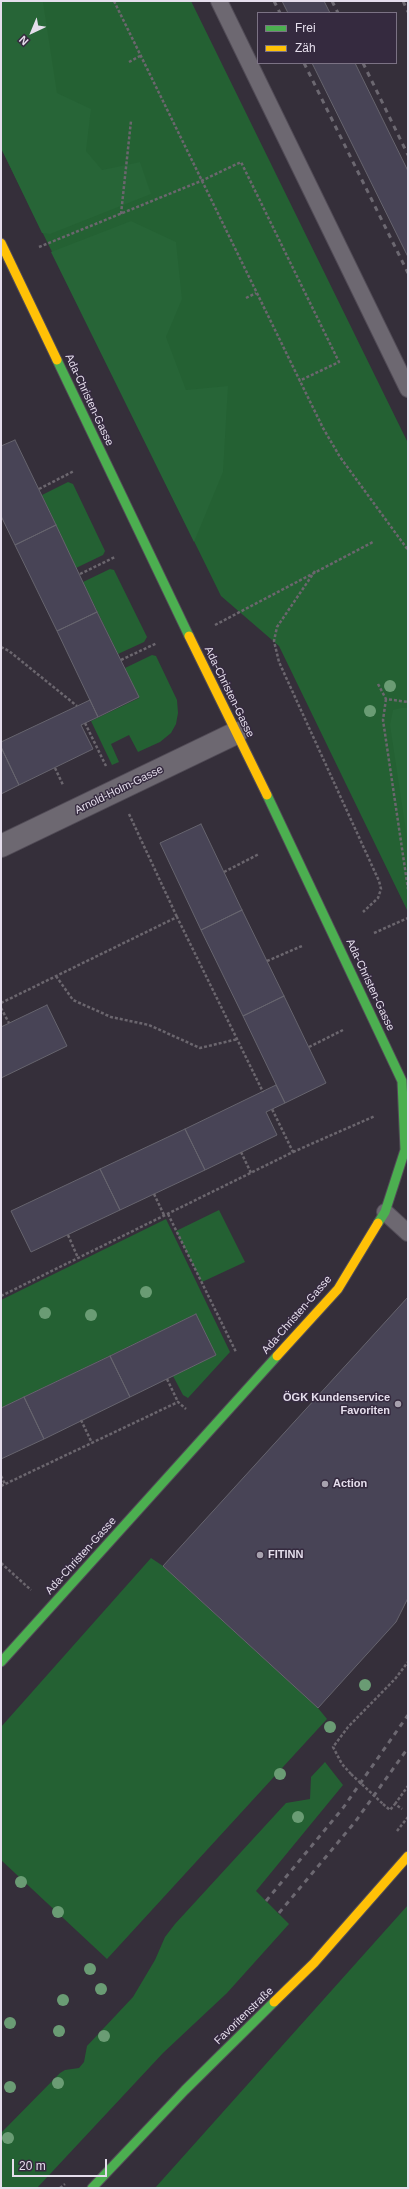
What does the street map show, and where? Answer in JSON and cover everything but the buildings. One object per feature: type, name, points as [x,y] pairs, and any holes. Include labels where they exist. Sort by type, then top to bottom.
[{"type":"street","name":"Ada-Christen-Gasse","points":[[1,243],[236,733],[289,839],[402,1081],[402,1104],[407,1150],[386,1212],[338,1289],[1,1662]]},
{"type":"street","name":"Arnold-Holm-Gasse","points":[[1,846],[236,733]]},
{"type":"street","name":"Favoritenstraße","points":[[92,2188],[185,2090],[314,1963],[408,1856]]},
{"type":"lane","points":[[220,1],[408,389]]},
{"type":"lane","points":[[386,1212],[408,1233]]},
{"type":"path","points":[[114,1],[299,380],[340,457],[408,550]]},
{"type":"path","points":[[129,62],[140,56]]},
{"type":"path","points":[[121,214],[131,121]]},
{"type":"path","points":[[40,247],[201,181],[241,162],[339,362],[299,380]]},
{"type":"path","points":[[246,298],[256,293]]},
{"type":"path","points":[[39,489],[74,471]]},
{"type":"path","points":[[238,613],[315,571],[373,542]]},
{"type":"path","points":[[80,574],[115,557]]},
{"type":"path","points":[[315,571],[277,627],[274,641],[280,662],[379,882],[381,889],[378,898],[363,912]]},
{"type":"path","points":[[122,660],[157,643]]},
{"type":"path","points":[[1,647],[9,651],[77,706]]},
{"type":"path","points":[[378,684],[386,699],[383,720],[408,889]]},
{"type":"path","points":[[386,699],[408,702]]},
{"type":"path","points":[[85,723],[108,771]]},
{"type":"path","points":[[127,810],[177,917],[263,1092]]},
{"type":"path","points":[[224,872],[259,854]]},
{"type":"path","points":[[1,1003],[177,917]]},
{"type":"path","points":[[374,934],[408,918]]},
{"type":"path","points":[[267,961],[302,946]]},
{"type":"path","points":[[56,976],[72,1000],[111,1017],[149,1025],[200,1048],[238,1039]]},
{"type":"path","points":[[1,1008],[9,1023]]},
{"type":"path","points":[[308,1047],[343,1030]]},
{"type":"path","points":[[1,1296],[293,1152],[402,1104]]},
{"type":"path","points":[[272,1109],[293,1152]]},
{"type":"path","points":[[241,1152],[251,1173]]},
{"type":"path","points":[[154,1194],[236,1352]]},
{"type":"path","points":[[68,1235],[78,1258]]},
{"type":"path","points":[[167,1379],[178,1402],[186,1409]]},
{"type":"path","points":[[1,1486],[178,1402]]},
{"type":"path","points":[[81,1420],[92,1443]]},
{"type":"path","points":[[1,1476],[5,1484]]},
{"type":"path","points":[[1,1563],[50,1607]]},
{"type":"path","points":[[408,1662],[395,1679],[348,1727],[333,1747],[342,1764],[350,1774],[390,1810],[408,1786]]},
{"type":"path","points":[[395,1804],[402,1809]]},
{"type":"path","points":[[400,1827],[408,1817]]},
{"type":"green space","points":[[1,1],[191,1],[408,443],[408,912],[279,646],[221,596],[1,148]]},
{"type":"green space","points":[[1,1],[43,2],[57,93],[91,109],[86,151],[102,170],[140,162],[151,194],[50,234],[42,233],[1,148]]},
{"type":"green space","points":[[131,221],[176,242],[182,299],[166,337],[186,390],[228,386],[223,472],[194,542],[51,252]]},
{"type":"green space","points":[[68,482],[73,484],[105,551],[103,555],[76,568],[42,495]]},
{"type":"green space","points":[[110,569],[114,570],[147,637],[144,642],[118,654],[83,582]]},
{"type":"green space","points":[[152,655],[156,656],[177,700],[178,713],[176,724],[171,733],[160,742],[138,752],[129,735],[111,744],[119,762],[112,765],[91,721],[139,698],[125,668]]},
{"type":"green space","points":[[408,708],[408,845],[390,725],[393,710]]},
{"type":"green space","points":[[219,1210],[245,1262],[202,1282],[176,1231]]},
{"type":"green space","points":[[166,1219],[230,1352],[188,1398],[183,1395],[173,1376],[216,1355],[196,1314],[1,1408],[1,1300]]},
{"type":"green space","points":[[151,1558],[163,1566],[318,1708],[327,1719],[107,1959],[1,1860],[1,1727]]},
{"type":"green space","points":[[325,1762],[343,1785],[256,1891],[289,1924],[227,1993],[163,2053],[37,2188],[1,2188],[1,2133],[60,2073],[65,2070],[79,2068],[84,2062],[87,2046],[133,1997],[155,1960],[165,1937],[175,1924],[286,1803],[310,1799],[311,1777]]},
{"type":"green space","points":[[408,1905],[408,2188],[155,2188]]},
{"type":"railway","points":[[274,1],[280,12]]},
{"type":"railway","points":[[332,1],[338,12]]},
{"type":"railway","points":[[403,1],[408,12]]},
{"type":"railway","points":[[304,64],[408,273]]},
{"type":"railway","points":[[363,64],[408,155]]},
{"type":"railway","points":[[266,1901],[343,1808],[408,1715]]},
{"type":"railway","points":[[279,1913],[355,1822],[408,1748]]},
{"type":"traffic: fast","points":[[57,360],[189,636]]},
{"type":"traffic: fast","points":[[267,795],[402,1081],[405,1150],[385,1212],[378,1223]]},
{"type":"traffic: fast","points":[[1,1662],[277,1356]]},
{"type":"traffic: fast","points":[[92,2188],[185,2090],[274,2002]]},
{"type":"traffic: slow","points":[[1,243],[57,360]]},
{"type":"traffic: slow","points":[[189,636],[267,795]]},
{"type":"traffic: slow","points":[[277,1356],[338,1289],[378,1223]]},
{"type":"traffic: slow","points":[[274,2002],[314,1963],[408,1856]]},
{"type":"place","name":"ÖGK Kundenservice Favoriten","points":[[398,1404]]},
{"type":"place","name":"Action","points":[[325,1484]]},
{"type":"place","name":"FITINN","points":[[260,1555]]}]
